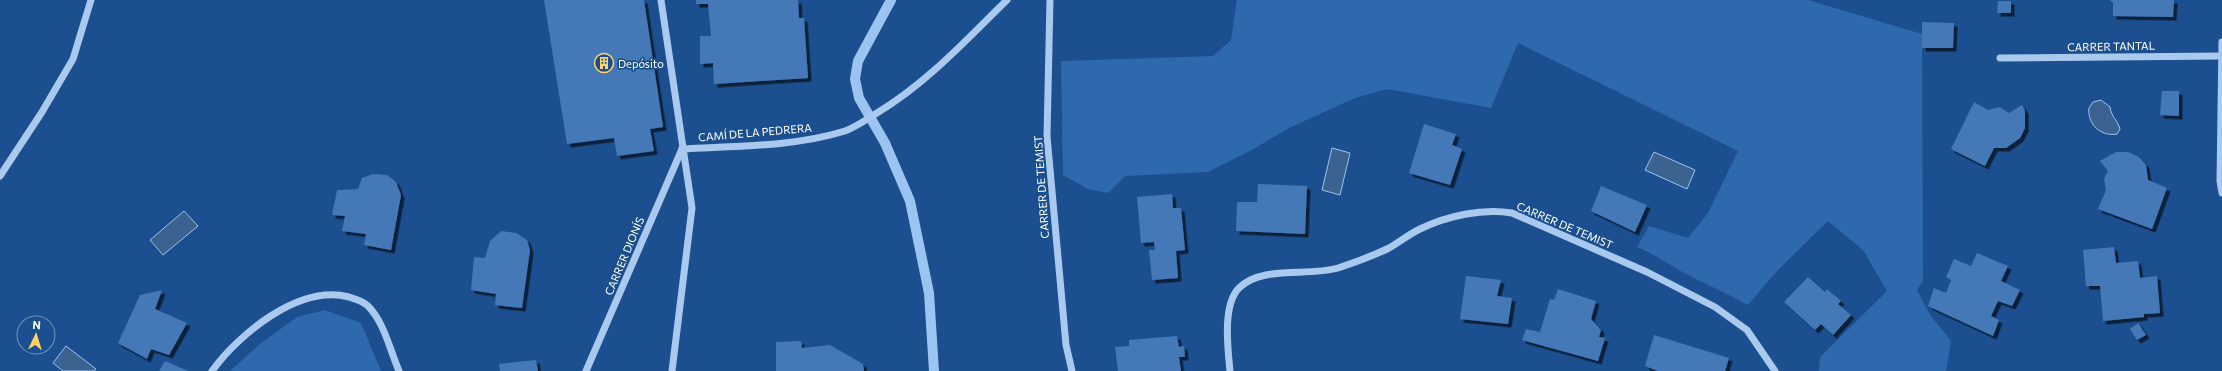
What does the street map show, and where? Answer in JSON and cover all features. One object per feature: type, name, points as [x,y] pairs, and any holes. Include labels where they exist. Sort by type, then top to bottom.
[{"type":"street","points":[[0,176],[42,112],[73,59],[91,0]]},
{"type":"street","points":[[661,0],[692,208],[672,371]]},
{"type":"street","name":"CAMÍ DE LA PEDRERA","points":[[682,149],[784,142],[826,136],[847,130],[893,103],[921,83],[1007,0]]},
{"type":"street","name":"CARRER DE TEMIST","points":[[1050,0],[1047,136],[1066,344],[1072,371]]},
{"type":"street","points":[[2222,42],[2220,181],[2222,193]]},
{"type":"street","name":"CARRER TANTAL","points":[[2000,58],[2221,56]]},
{"type":"street","name":"CARRER DIONÍS","points":[[586,371],[682,149]]},
{"type":"street","name":"CARRER DE TEMIST","points":[[1230,371],[1227,340],[1230,312],[1234,295],[1248,280],[1260,276],[1330,270],[1361,261],[1384,250],[1420,228],[1456,217],[1496,210],[1512,213],[1647,272],[1715,307],[1747,330],[1775,371]]},
{"type":"street","points":[[212,371],[237,342],[282,309],[304,299],[340,295],[367,305],[378,318],[399,371]]},
{"type":"shaded area","points":[[1237,0],[1808,0],[1922,34],[1923,281],[1917,290],[1930,315],[1951,341],[1946,371],[1819,371],[1820,357],[1887,291],[1863,250],[1828,221],[1777,271],[1748,305],[1684,273],[1637,247],[1649,226],[1688,238],[1708,213],[1738,151],[1518,43],[1491,108],[1387,89],[1355,98],[1289,128],[1252,150],[1208,172],[1125,176],[1108,193],[1088,189],[1063,175],[1061,61],[1213,56],[1231,40]]},
{"type":"shaded area","points":[[2101,100],[2110,107],[2119,126],[2120,129],[2117,134],[2101,131],[2096,128],[2090,119],[2089,108],[2093,102]]},
{"type":"shaded area","points":[[1332,148],[1350,153],[1340,195],[1322,190]]},
{"type":"shaded area","points":[[1654,152],[1695,170],[1687,189],[1645,170]]},
{"type":"shaded area","points":[[184,211],[198,226],[163,255],[150,240]]},
{"type":"shaded area","points":[[325,310],[361,323],[381,371],[230,371],[260,344],[297,317]]},
{"type":"shaded area","points":[[66,346],[96,369],[94,371],[63,371],[53,363]]},
{"type":"building","name":"Depósito","points":[[544,0],[644,0],[663,127],[650,129],[654,151],[617,156],[614,138],[567,144]]},
{"type":"building","points":[[696,0],[798,0],[799,18],[804,18],[808,78],[714,84],[713,63],[700,64],[700,36],[711,36],[708,4],[696,4]]},
{"type":"building","points":[[2110,0],[2174,0],[2173,17],[2113,16],[2113,3]]},
{"type":"building","points":[[1998,1],[2011,1],[2011,13],[1997,13]]},
{"type":"building","points":[[1922,22],[1954,23],[1953,48],[1922,48]]},
{"type":"building","points":[[2162,91],[2179,91],[2179,116],[2160,115]]},
{"type":"building","points":[[1974,102],[1988,110],[2000,107],[2009,113],[2022,105],[2025,111],[2025,128],[2020,138],[2006,148],[1994,148],[1985,166],[1951,149]]},
{"type":"building","points":[[1424,124],[1456,134],[1452,145],[1462,149],[1450,185],[1409,173]]},
{"type":"building","points":[[2116,152],[2128,152],[2139,157],[2146,165],[2148,180],[2167,188],[2152,229],[2098,209],[2106,190],[2104,179],[2108,171],[2100,161]]},
{"type":"building","points":[[373,174],[387,175],[396,182],[401,195],[391,250],[364,245],[366,234],[342,231],[345,216],[332,215],[337,190],[358,189],[362,178]]},
{"type":"building","points":[[1258,184],[1307,186],[1305,234],[1236,231],[1237,202],[1257,202]]},
{"type":"building","points":[[1601,186],[1647,205],[1635,232],[1591,211]]},
{"type":"building","points":[[1172,194],[1173,208],[1181,208],[1185,250],[1176,251],[1178,278],[1152,280],[1149,250],[1155,250],[1154,242],[1141,243],[1137,197]]},
{"type":"building","points":[[501,231],[516,233],[527,240],[530,250],[522,308],[495,305],[496,294],[471,290],[474,257],[485,258],[490,241]]},
{"type":"building","points":[[2114,247],[2116,263],[2138,261],[2140,278],[2157,276],[2160,313],[2144,314],[2144,317],[2103,321],[2100,286],[2086,286],[2083,250]]},
{"type":"building","points":[[1977,253],[2008,266],[2001,281],[2020,290],[2012,306],[1998,301],[1991,316],[1999,320],[1993,336],[1928,306],[1934,288],[1946,293],[1951,280],[1946,277],[1954,259],[1971,266]]},
{"type":"building","points":[[1466,276],[1501,280],[1497,296],[1512,298],[1508,324],[1460,319]]},
{"type":"building","points":[[1808,277],[1825,292],[1827,289],[1841,301],[1838,304],[1851,315],[1833,335],[1821,324],[1815,330],[1784,302]]},
{"type":"building","points":[[1558,289],[1596,301],[1591,319],[1601,330],[1599,337],[1605,338],[1598,361],[1522,340],[1526,329],[1540,332],[1550,299],[1554,300]]},
{"type":"building","points":[[162,290],[155,309],[187,323],[169,355],[151,349],[147,359],[118,343],[140,295]]},
{"type":"building","points":[[2138,323],[2146,335],[2137,340],[2130,329]]},
{"type":"building","points":[[1654,335],[1729,358],[1725,371],[1658,371],[1645,366]]},
{"type":"building","points":[[1177,336],[1179,347],[1184,346],[1185,357],[1179,357],[1181,371],[1118,371],[1115,347],[1129,346],[1129,340]]},
{"type":"building","points":[[801,341],[802,348],[830,345],[863,364],[864,371],[776,371],[776,342]]},
{"type":"building","points":[[536,360],[538,371],[500,371],[499,364]]},
{"type":"building","points":[[165,361],[188,371],[159,371]]},
{"type":"waterway","points":[[891,0],[858,61],[855,79],[859,98],[885,143],[910,201],[929,293],[934,371]]},
{"type":"place","name":"Depósito","points":[[604,63]]}]
